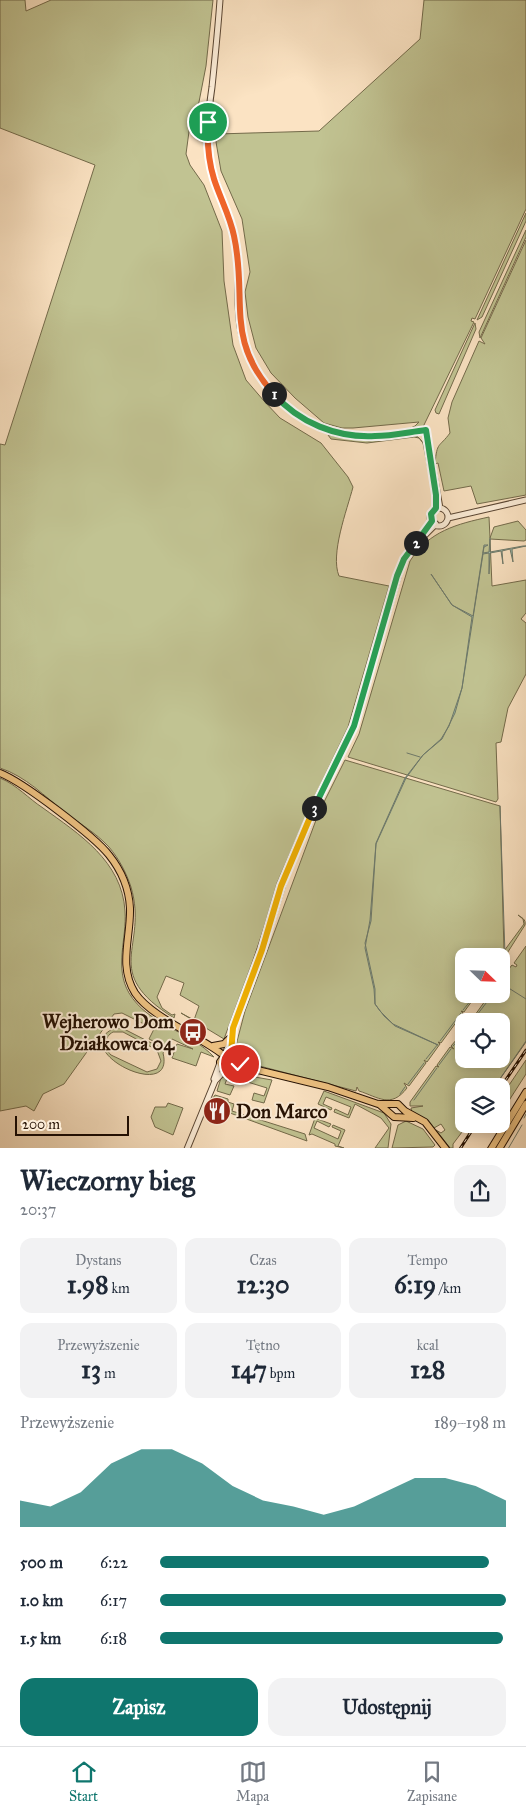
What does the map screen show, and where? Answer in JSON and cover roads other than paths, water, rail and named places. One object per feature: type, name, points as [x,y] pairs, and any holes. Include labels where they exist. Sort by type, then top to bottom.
[{"type":"main road","points":[[0,773],[16,781],[37,796],[91,838],[109,855],[121,874],[128,897],[130,924],[126,960],[132,987],[150,1008],[211,1047],[222,1060],[328,1086],[378,1104],[389,1111],[392,1116],[417,1118]]},
{"type":"main road","points":[[211,1047],[220,1046],[229,1039]]},
{"type":"main road","points":[[222,1060],[231,1063]]},
{"type":"main road","points":[[491,1148],[526,1092]]},
{"type":"main road","points":[[378,1104],[398,1104],[428,1126],[446,1148]]},
{"type":"main road","points":[[389,1111],[393,1104]]},
{"type":"main road","points":[[499,1148],[526,1104]]},
{"type":"main road","points":[[399,1116],[403,1108]]},
{"type":"street","points":[[220,0],[207,139],[214,179],[232,227],[236,248],[238,310],[243,339],[255,369],[279,401],[304,419],[326,429],[344,434],[377,436],[426,430],[438,508],[448,516],[526,500]]},
{"type":"street","points":[[434,523],[431,514],[438,508]]},
{"type":"street","points":[[434,523],[443,524],[448,516]]},
{"type":"street","points":[[188,1148],[262,950],[274,907],[299,841],[354,726],[400,567],[422,536],[434,523]]},
{"type":"street","points":[[212,1087],[218,1076],[231,1063],[233,1028]]},
{"type":"waterway","points":[[407,753],[420,757]]},
{"type":"waterway","points":[[500,806],[505,948]]},
{"type":"waterway","points":[[510,989],[526,999]]},
{"type":"waterway","points":[[463,1010],[469,1003]]},
{"type":"waterway","points":[[479,1013],[486,1003]]},
{"type":"waterway","points":[[440,1041],[455,1021]]},
{"type":"waterway","points":[[501,1078],[526,1041]]},
{"type":"waterway","points":[[426,1059],[438,1044]]},
{"type":"waterway","points":[[439,1065],[451,1049]]},
{"type":"waterway","points":[[408,1084],[424,1063]]},
{"type":"waterway","points":[[414,1100],[437,1068]]},
{"type":"waterway","points":[[400,1094],[405,1087]]},
{"type":"waterway","points":[[524,1118],[526,1114]]},
{"type":"waterway","points":[[509,1148],[522,1125]]},
{"type":"railway","points":[[507,1078],[526,1050]]},
{"type":"railway","points":[[461,1148],[470,1133]]},
{"type":"place","name":"Wejherowo Dom Działkowca 04","points":[[193,1032]]},
{"type":"place","name":"Don Marco","points":[[217,1111]]}]
